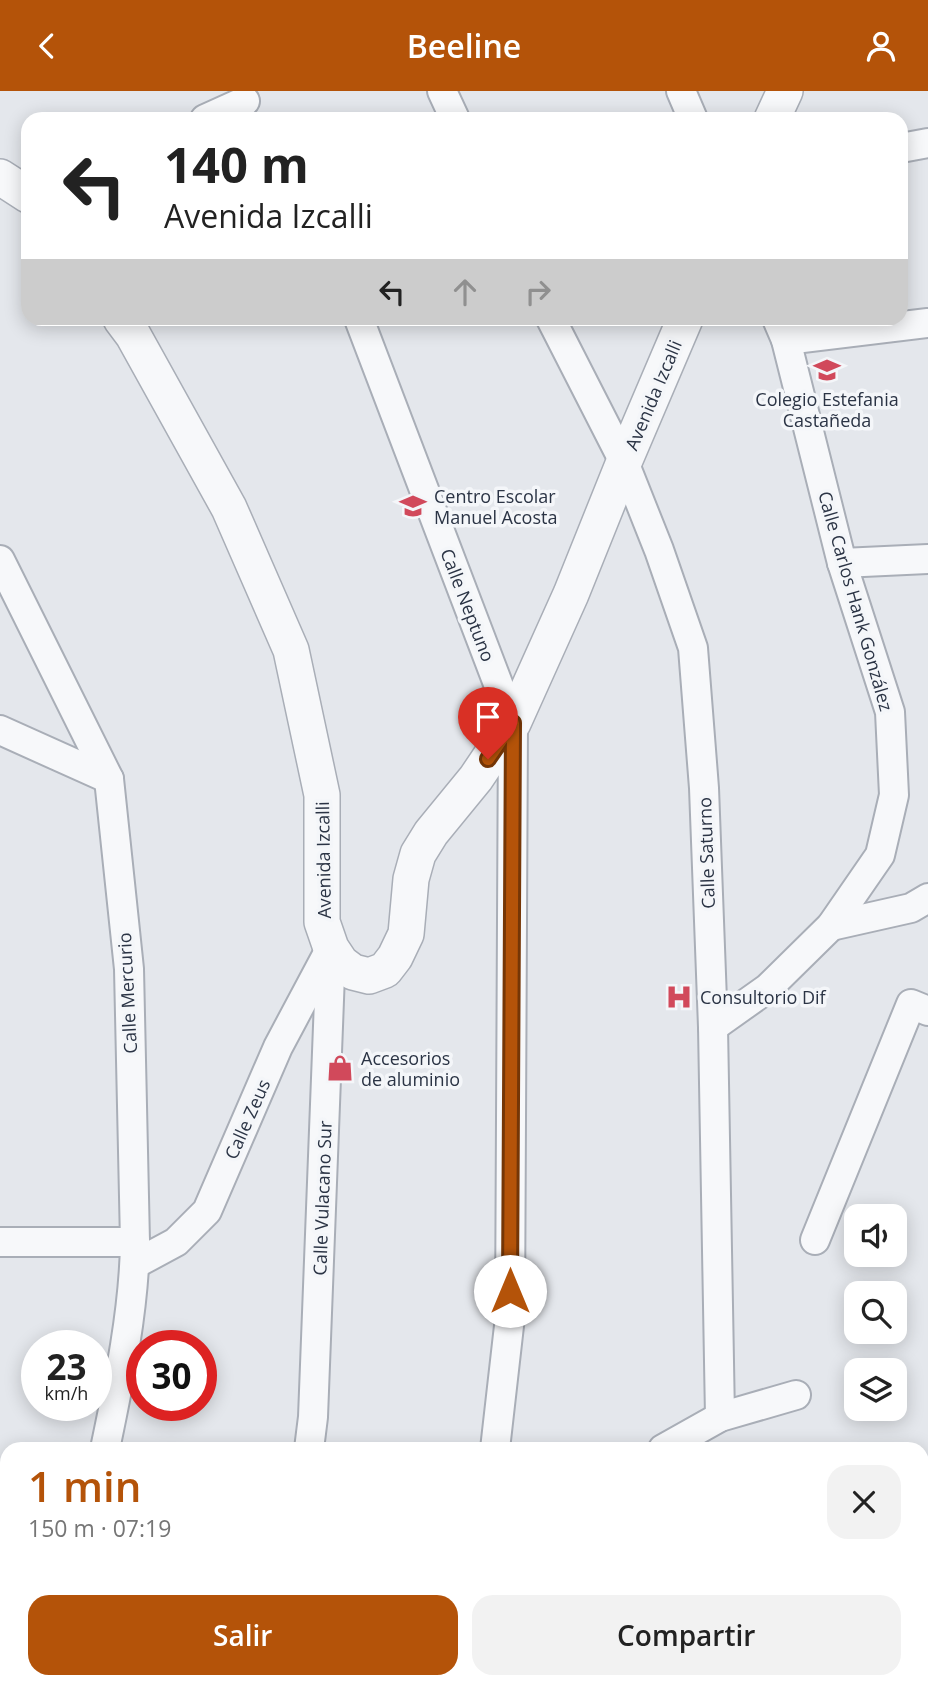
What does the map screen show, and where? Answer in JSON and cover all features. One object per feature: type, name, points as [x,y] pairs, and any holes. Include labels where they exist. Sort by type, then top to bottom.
[{"type":"street","points":[[442,91],[452,112]]},
{"type":"street","points":[[681,91],[690,112]]},
{"type":"street","points":[[775,112],[785,91]]},
{"type":"street","points":[[225,112],[247,104]]},
{"type":"street","points":[[908,147],[928,143]]},
{"type":"street","points":[[0,177],[21,190]]},
{"type":"street","points":[[908,324],[928,323]]},
{"type":"street","name":"Avenida Izcalli","points":[[126,326],[229,508],[291,650],[322,795],[322,922],[331,948],[341,963],[353,972],[369,976],[385,970],[406,934],[411,879],[418,854],[430,832],[475,778],[513,723],[571,594],[682,326]]},
{"type":"street","name":"Calle Neptuno","points":[[362,326],[513,723],[510,1317],[496,1442]]},
{"type":"street","name":"Calle Saturno","points":[[555,326],[624,462],[659,550],[693,648],[704,788],[713,1027],[720,1417]]},
{"type":"street","points":[[781,329],[854,326]]},
{"type":"street","name":"Calle Carlos Hank González","points":[[713,1027],[768,988],[831,926],[880,855],[894,795],[890,712],[842,563],[781,329]]},
{"type":"street","points":[[842,563],[928,559]]},
{"type":"street","name":"Calle Mercurio","points":[[0,560],[110,779],[129,969],[135,1253],[119,1381],[106,1442]]},
{"type":"street","points":[[0,730],[110,779]]},
{"type":"street","points":[[831,926],[911,908],[928,898]]},
{"type":"street","name":"Calle Zeus","points":[[135,1253],[177,1242],[207,1211],[278,1047],[331,948]]},
{"type":"street","name":"Calle Vulacano Sur","points":[[310,1442],[331,948]]},
{"type":"street","points":[[816,1240],[912,1004],[928,1011]]},
{"type":"street","points":[[0,1242],[135,1253]]},
{"type":"street","points":[[675,1442],[720,1417],[796,1395]]},
{"type":"place","name":"Colegio Estefania Castañeda","points":[[827,370]]},
{"type":"place","name":"Centro Escolar Manuel Acosta","points":[[413,506]]},
{"type":"place","name":"Consultorio Dif","points":[[679,997]]},
{"type":"place","name":"Accesorios de aluminio","points":[[340,1068]]},
{"type":"route","points":[[488,759],[513,723],[510,1291]]}]
